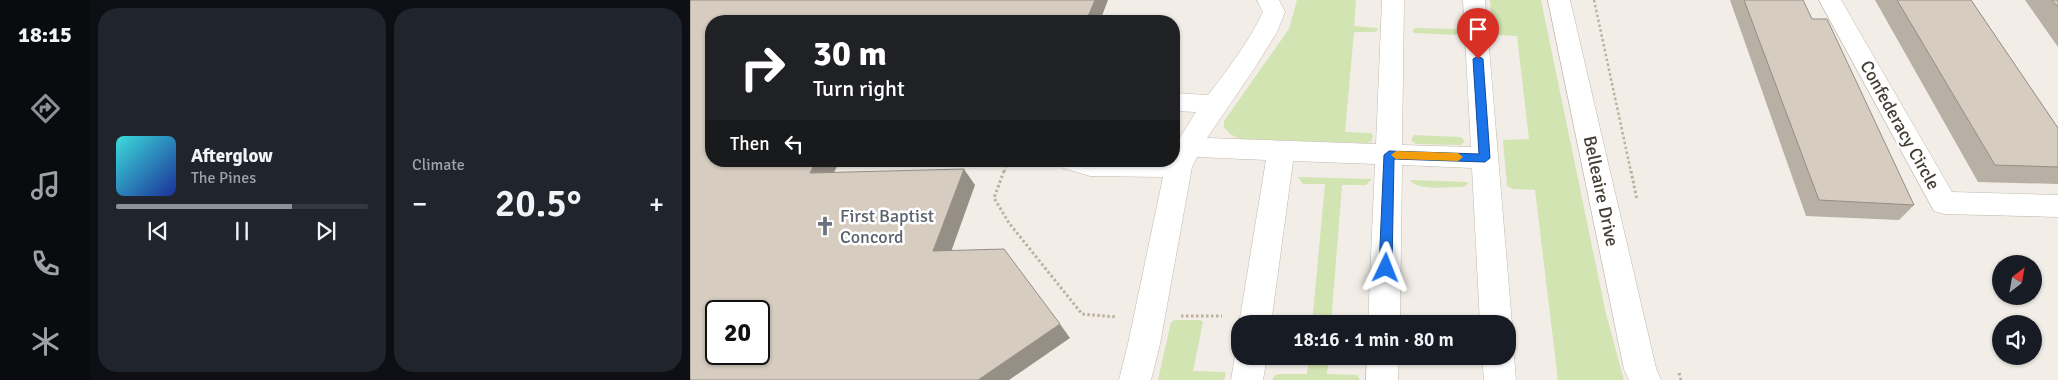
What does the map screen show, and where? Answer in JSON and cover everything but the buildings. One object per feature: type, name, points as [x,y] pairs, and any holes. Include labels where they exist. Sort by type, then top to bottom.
[{"type":"street","points":[[1135,380],[1183,157],[1214,104],[1248,60],[1265,32],[1274,12],[1268,0]]},
{"type":"street","points":[[1384,315],[1393,0]]},
{"type":"street","points":[[1474,0],[1495,315]]},
{"type":"street","name":"Belleaire Drive","points":[[1559,0],[1640,369],[1645,380]]},
{"type":"street","name":"Confederacy Circle","points":[[1830,0],[1944,203],[2058,206]]},
{"type":"street","points":[[1180,102],[1214,104]]},
{"type":"street","points":[[1257,315],[1281,151]]},
{"type":"street","points":[[1180,157],[1281,151],[1485,158]]},
{"type":"street","points":[[1247,380],[1250,365]]},
{"type":"street","points":[[1382,380],[1383,365]]},
{"type":"street","points":[[1499,365],[1500,380]]},
{"type":"path","points":[[1594,0],[1639,208]]},
{"type":"path","points":[[1006,167],[994,198],[998,207],[1082,314],[1231,319]]},
{"type":"path","points":[[1676,367],[1681,380]]},
{"type":"green space","points":[[1297,0],[1356,0],[1354,26],[1377,28],[1378,30],[1375,32],[1354,32],[1345,132],[1370,133],[1373,135],[1372,141],[1367,143],[1240,139],[1230,134],[1224,127],[1224,121],[1289,29]]},
{"type":"green space","points":[[1490,0],[1541,0],[1606,314],[1624,380],[1558,380],[1535,190],[1513,189],[1507,186],[1503,140],[1529,139],[1517,36],[1493,33]]},
{"type":"green space","points":[[1415,28],[1457,29],[1459,33],[1456,35],[1415,33],[1412,31]]},
{"type":"green space","points":[[1414,135],[1460,137],[1465,141],[1461,145],[1416,144],[1411,140]]},
{"type":"green space","points":[[1298,177],[1372,179],[1366,185],[1342,185],[1332,315],[1313,315],[1325,184],[1303,184]]},
{"type":"green space","points":[[1410,180],[1468,182],[1466,186],[1461,187],[1434,188],[1419,186]]},
{"type":"green space","points":[[1175,320],[1200,320],[1203,322],[1193,371],[1223,372],[1226,373],[1224,380],[1158,380],[1171,322]]},
{"type":"green space","points":[[1308,365],[1328,365],[1327,374],[1357,375],[1360,380],[1272,380],[1275,375],[1279,374],[1307,374]]},
{"type":"slow traffic","points":[[1396,155],[1458,157]]},
{"type":"place","name":"First Baptist Concord","points":[[825,226]]},
{"type":"route","points":[[1386,268],[1389,155],[1485,158],[1478,59]]}]
